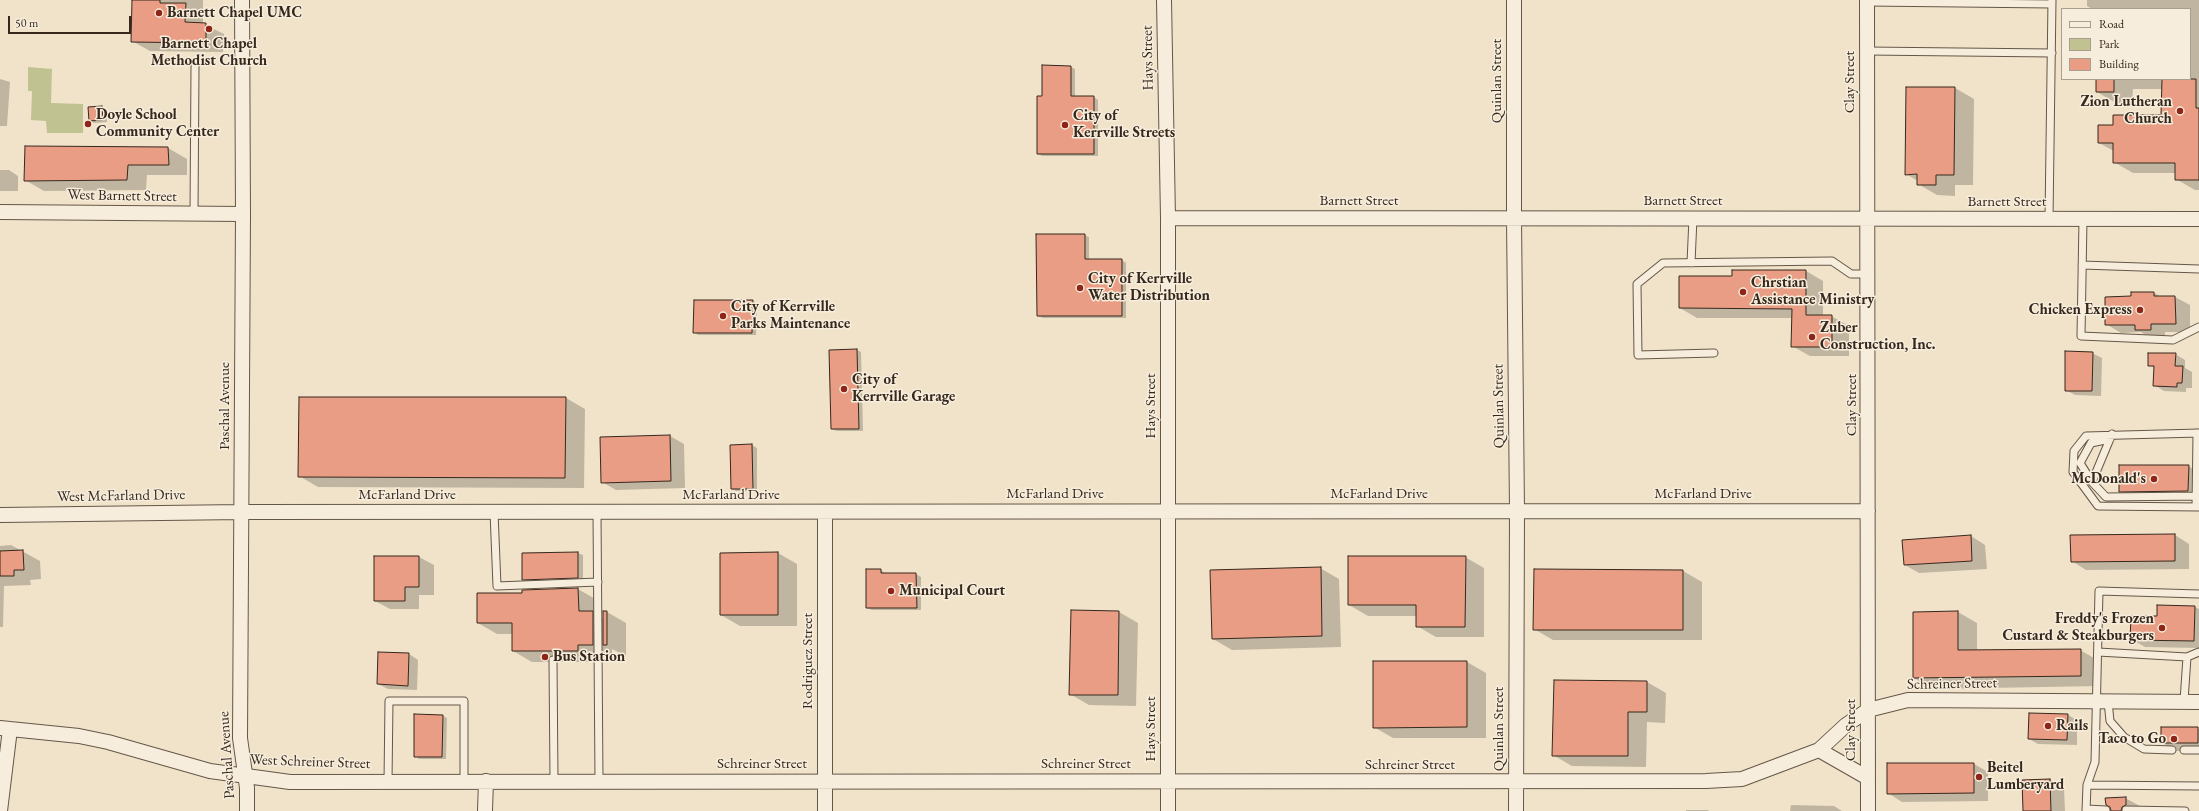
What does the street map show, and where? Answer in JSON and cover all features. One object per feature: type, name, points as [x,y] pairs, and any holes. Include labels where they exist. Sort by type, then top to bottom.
[{"type":"street","name":"Paschal Avenue","points":[[242,0],[243,214],[240,738],[245,777],[247,811]]},
{"type":"street","name":"Hays Street","points":[[1164,0],[1168,218],[1168,811]]},
{"type":"street","name":"Quinlan Street","points":[[1514,0],[1514,219],[1517,510],[1516,811]]},
{"type":"street","name":"Clay Street","points":[[1867,1],[1869,218],[1868,811]]},
{"type":"street","name":"West Barnett Street","points":[[0,212],[243,214]]},
{"type":"street","name":"Barnett Street","points":[[1168,218],[2199,219]]},
{"type":"street","name":"McFarland Drive","points":[[242,512],[1517,510],[1868,511]]},
{"type":"street","name":"West McFarland Drive","points":[[0,515],[242,512]]},
{"type":"street","name":"Rodriguez Street","points":[[825,512],[825,811]]},
{"type":"street","name":"Schreiner Street","points":[[599,781],[1516,782],[1742,779],[1819,750],[1846,725],[1868,710],[1908,700],[2199,702]]},
{"type":"street","name":"West Schreiner Street","points":[[5,728],[79,736],[210,771],[290,782],[599,781]]},
{"type":"street","points":[[0,811],[5,728]]},
{"type":"street","points":[[1819,750],[1868,778]]},
{"type":"street","points":[[485,811],[486,782]]},
{"type":"lane","points":[[1867,1],[2052,2],[2049,219]]},
{"type":"lane","points":[[1867,51],[2052,53]]},
{"type":"lane","points":[[194,213],[195,67]]},
{"type":"lane","points":[[1691,262],[1693,218]]},
{"type":"lane","points":[[2083,219],[2082,336],[2173,340],[2199,327]]},
{"type":"lane","points":[[1714,353],[1638,355],[1637,284],[1663,263],[1832,261],[1851,274],[1869,274]]},
{"type":"lane","points":[[2082,265],[2199,269]]},
{"type":"lane","points":[[2198,434],[2196,496],[2198,507],[2098,506],[2073,472],[2074,451],[2086,436],[2111,437],[2198,434]]},
{"type":"lane","points":[[2111,437],[2091,443],[2080,463],[2092,482],[2106,497],[2196,496]]},
{"type":"lane","points":[[2092,482],[2111,437]]},
{"type":"lane","points":[[494,512],[497,586],[598,582]]},
{"type":"lane","points":[[597,512],[599,781]]},
{"type":"lane","points":[[2106,810],[2086,810],[2087,785],[2095,762],[2102,701],[2098,652],[2099,591],[2199,594]]},
{"type":"lane","points":[[2098,652],[2187,657],[2199,652]]},
{"type":"lane","points":[[2184,702],[2187,657]]},
{"type":"lane","points":[[553,660],[554,781]]},
{"type":"lane","points":[[388,782],[389,701],[464,701],[464,782]]},
{"type":"lane","points":[[2102,701],[2110,721],[2124,737],[2144,749],[2172,750]]},
{"type":"lane","points":[[2184,750],[2199,750]]},
{"type":"lane","points":[[2087,785],[2199,786]]},
{"type":"lane","points":[[2126,810],[2185,811]]},
{"type":"green space","points":[[28,67],[52,69],[51,103],[83,104],[83,133],[47,133],[46,121],[31,120],[32,91],[28,91]]},
{"type":"building","name":"Barnett Chapel UMC","points":[[132,0],[160,0],[160,3],[186,3],[185,22],[206,23],[206,43],[131,42]]},
{"type":"building","name":"City of Kerrville Streets","points":[[1042,65],[1071,66],[1071,96],[1094,96],[1094,154],[1037,154],[1037,96],[1042,96]]},
{"type":"building","name":"Zion Lutheran Church","points":[[2196,79],[2196,108],[2199,108],[2199,180],[2175,180],[2175,163],[2113,163],[2113,143],[2098,143],[2098,125],[2113,125],[2113,115],[2161,115],[2162,80]]},
{"type":"building","name":"Zion Lutheran Church","points":[[2096,80],[2114,80],[2114,92],[2096,92]]},
{"type":"building","points":[[1906,87],[1955,87],[1954,175],[1936,175],[1936,185],[1917,185],[1917,174],[1905,175]]},
{"type":"building","points":[[102,106],[103,120],[89,121],[88,107]]},
{"type":"building","points":[[25,146],[168,147],[169,165],[128,165],[127,180],[24,181]]},
{"type":"building","name":"City of Kerrville Water Distribution","points":[[1036,234],[1085,234],[1085,259],[1122,259],[1122,316],[1037,316]]},
{"type":"building","name":"Chrstian Assistance Ministry","points":[[1732,270],[1806,270],[1806,315],[1832,315],[1832,347],[1791,347],[1792,309],[1679,308],[1679,276],[1732,276]]},
{"type":"building","name":"Chicken Express","points":[[2131,292],[2154,292],[2154,296],[2175,296],[2176,324],[2151,324],[2151,330],[2135,330],[2135,325],[2105,325],[2105,297],[2131,296]]},
{"type":"building","name":"City of Kerrville Parks Maintenance","points":[[694,300],[753,300],[752,333],[693,333]]},
{"type":"building","name":"City of Kerrville Garage","points":[[857,349],[859,429],[831,429],[829,350]]},
{"type":"building","points":[[2065,351],[2093,352],[2092,391],[2065,391]]},
{"type":"building","points":[[2148,353],[2176,353],[2175,366],[2183,366],[2182,383],[2177,383],[2177,387],[2153,386],[2154,366],[2148,366]]},
{"type":"building","points":[[299,397],[566,397],[565,478],[298,477]]},
{"type":"building","points":[[670,435],[671,481],[601,483],[600,437]]},
{"type":"building","points":[[752,444],[753,489],[731,489],[730,445]]},
{"type":"building","name":"McDonald's","points":[[2119,465],[2189,465],[2188,491],[2119,492]]},
{"type":"building","points":[[2175,534],[2175,561],[2071,562],[2070,535]]},
{"type":"building","points":[[1971,535],[1972,561],[1904,565],[1902,540]]},
{"type":"building","points":[[23,550],[24,570],[14,570],[14,576],[0,576],[0,551]]},
{"type":"building","points":[[578,552],[578,578],[522,580],[522,553]]},
{"type":"building","points":[[778,552],[778,615],[720,615],[720,553]]},
{"type":"building","points":[[374,556],[419,556],[419,587],[405,587],[405,601],[374,601]]},
{"type":"building","points":[[1348,556],[1466,556],[1465,627],[1416,627],[1416,605],[1348,605]]},
{"type":"building","points":[[1321,567],[1322,636],[1212,639],[1210,570]]},
{"type":"building","name":"Municipal Court","points":[[866,569],[881,569],[881,573],[916,573],[917,608],[866,608]]},
{"type":"building","points":[[1534,569],[1683,570],[1683,630],[1533,630]]},
{"type":"building","points":[[578,588],[579,611],[593,611],[593,645],[578,645],[578,651],[512,651],[512,623],[477,623],[477,593],[522,593],[522,590]]},
{"type":"building","name":"Freddy's Frozen Custard & Steakburgers","points":[[2157,605],[2195,606],[2194,641],[2130,640],[2131,616],[2157,616]]},
{"type":"building","points":[[1071,610],[1119,611],[1118,695],[1069,695]]},
{"type":"building","points":[[603,611],[607,611],[607,645],[603,645]]},
{"type":"building","points":[[1958,611],[1958,650],[2081,649],[2081,676],[1913,678],[1913,612]]},
{"type":"building","points":[[378,652],[409,653],[408,686],[377,684]]},
{"type":"building","points":[[1373,661],[1467,661],[1467,727],[1373,728]]},
{"type":"building","points":[[1554,680],[1647,681],[1647,712],[1628,712],[1628,756],[1552,756]]},
{"type":"building","name":"Rails","points":[[2029,713],[2068,714],[2067,740],[2028,739]]},
{"type":"building","points":[[414,714],[443,715],[442,757],[414,757]]},
{"type":"building","name":"Taco to Go","points":[[2161,727],[2198,727],[2198,743],[2161,743]]},
{"type":"building","points":[[1887,763],[1974,763],[1974,793],[1887,794]]},
{"type":"building","points":[[2050,779],[2051,811],[2023,811],[2022,780]]},
{"type":"building","points":[[2126,797],[2126,805],[2122,807],[2121,811],[2111,811],[2110,807],[2106,805],[2105,798]]},
{"type":"place","name":"Barnett Chapel UMC","points":[[159,13]]},
{"type":"place","name":"Barnett Chapel Methodist Church","points":[[209,29]]},
{"type":"place","name":"Zion Lutheran Church","points":[[2180,111]]},
{"type":"place","name":"Doyle School Community Center","points":[[88,124]]},
{"type":"place","name":"City of Kerrville Streets","points":[[1065,125]]},
{"type":"place","name":"City of Kerrville Water Distribution","points":[[1080,288]]},
{"type":"place","name":"Chrstian Assistance Ministry","points":[[1743,292]]},
{"type":"place","name":"Chicken Express","points":[[2140,310]]},
{"type":"place","name":"City of Kerrville Parks Maintenance","points":[[723,316]]},
{"type":"place","name":"Zuber Construction, Inc.","points":[[1812,337]]},
{"type":"place","name":"City of Kerrville Garage","points":[[844,389]]},
{"type":"place","name":"McDonald's","points":[[2154,479]]},
{"type":"place","name":"Municipal Court","points":[[891,591]]},
{"type":"place","name":"Freddy's Frozen Custard & Steakburgers","points":[[2162,628]]},
{"type":"place","name":"Bus Station","points":[[545,657]]},
{"type":"place","name":"Rails","points":[[2048,726]]},
{"type":"place","name":"Taco to Go","points":[[2174,739]]},
{"type":"place","name":"Beitel Lumberyard","points":[[1979,777]]}]
